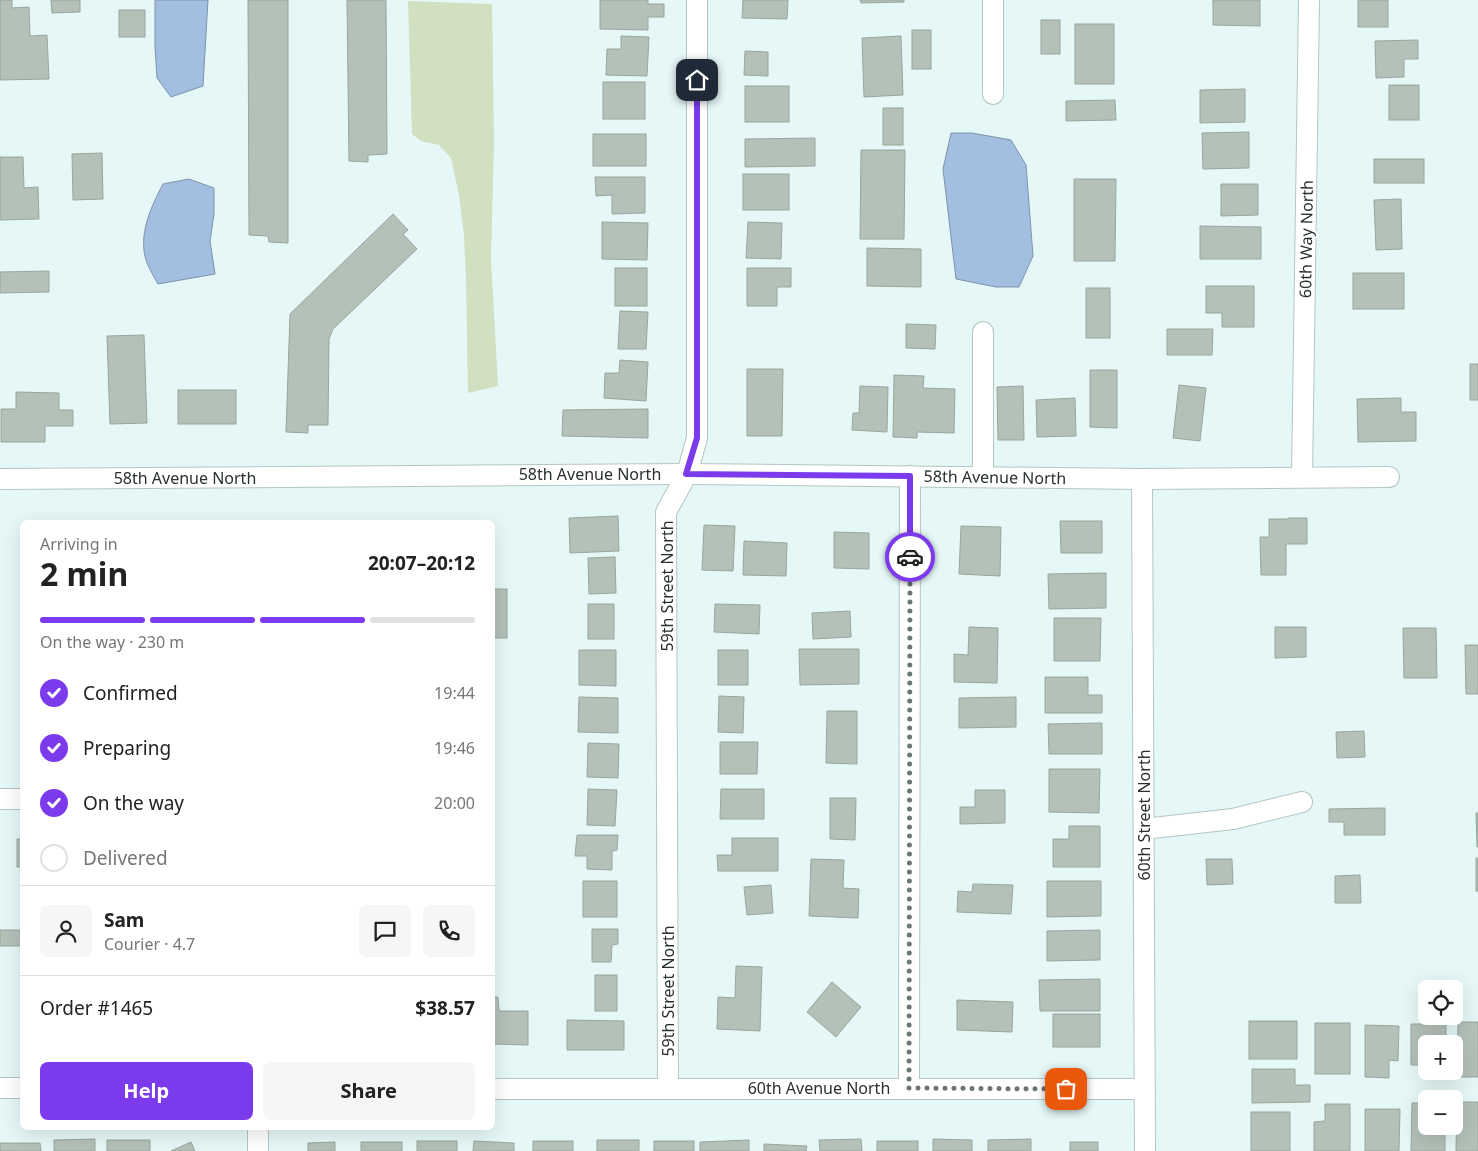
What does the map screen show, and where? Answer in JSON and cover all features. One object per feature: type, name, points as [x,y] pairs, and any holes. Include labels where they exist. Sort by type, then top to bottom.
[{"type":"street","name":"59th Street North","points":[[668,1089],[666,512],[686,474],[697,438],[697,0]]},
{"type":"street","points":[[993,0],[993,94]]},
{"type":"street","name":"60th Way North","points":[[1302,478],[1309,0]]},
{"type":"street","points":[[983,332],[983,477]]},
{"type":"street","name":"58th Avenue North","points":[[0,479],[686,474],[1142,479],[1389,478]]},
{"type":"street","points":[[909,1088],[910,476]]},
{"type":"street","name":"60th Street North","points":[[1142,479],[1145,1151]]},
{"type":"street","points":[[0,799],[20,799]]},
{"type":"street","points":[[1144,829],[1233,819],[1302,802]]},
{"type":"street","points":[[0,1088],[20,1088]]},
{"type":"street","name":"60th Avenue North","points":[[495,1089],[1145,1089]]},
{"type":"street","points":[[258,1130],[258,1151]]},
{"type":"green space","points":[[408,1],[492,4],[494,142],[491,259],[498,386],[468,393],[464,235],[459,195],[451,158],[439,145],[421,141],[412,134]]},
{"type":"water","points":[[155,0],[208,0],[203,86],[171,97],[157,78]]},
{"type":"water","points":[[951,133],[972,133],[1011,140],[1026,165],[1033,256],[1019,287],[996,287],[956,279],[943,169]]},
{"type":"water","points":[[189,179],[214,188],[214,214],[210,241],[215,274],[158,284],[144,253],[147,222],[163,184]]},
{"type":"building","points":[[0,0],[12,0],[12,8],[29,7],[30,36],[47,35],[49,79],[0,80]]},
{"type":"building","points":[[51,0],[80,0],[80,12],[52,13]]},
{"type":"building","points":[[248,0],[288,0],[288,243],[269,242],[268,236],[249,235]]},
{"type":"building","points":[[347,0],[386,0],[387,154],[368,155],[368,162],[349,161]]},
{"type":"building","points":[[600,0],[648,0],[648,4],[664,4],[664,17],[648,17],[648,30],[600,29]]},
{"type":"building","points":[[743,0],[788,0],[787,19],[742,18]]},
{"type":"building","points":[[860,0],[904,0],[904,2],[861,3]]},
{"type":"building","points":[[1213,0],[1260,0],[1260,26],[1213,25]]},
{"type":"building","points":[[1358,0],[1388,0],[1388,27],[1358,27]]},
{"type":"building","points":[[119,10],[145,10],[145,37],[119,37]]},
{"type":"building","points":[[1041,20],[1060,20],[1060,54],[1041,54]]},
{"type":"building","points":[[1075,24],[1114,24],[1114,84],[1075,84]]},
{"type":"building","points":[[912,30],[931,30],[931,69],[912,69]]},
{"type":"building","points":[[621,36],[649,37],[647,76],[606,75],[607,49],[621,49]]},
{"type":"building","points":[[901,36],[903,95],[864,97],[862,38]]},
{"type":"building","points":[[1418,40],[1418,59],[1404,59],[1404,77],[1376,78],[1375,41]]},
{"type":"building","points":[[745,51],[768,52],[768,76],[744,75]]},
{"type":"building","points":[[603,82],[645,82],[645,119],[603,119]]},
{"type":"building","points":[[1389,85],[1419,85],[1419,120],[1389,120]]},
{"type":"building","points":[[745,86],[789,86],[789,122],[745,122]]},
{"type":"building","points":[[1245,89],[1245,122],[1200,123],[1200,90]]},
{"type":"building","points":[[1115,100],[1116,120],[1066,121],[1066,101]]},
{"type":"building","points":[[883,108],[903,108],[903,145],[883,145]]},
{"type":"building","points":[[1249,132],[1249,168],[1203,169],[1202,133]]},
{"type":"building","points":[[593,134],[646,134],[646,166],[593,166]]},
{"type":"building","points":[[815,138],[815,166],[745,167],[745,139]]},
{"type":"building","points":[[861,150],[905,150],[904,239],[860,239]]},
{"type":"building","points":[[102,153],[103,199],[73,200],[72,154]]},
{"type":"building","points":[[0,157],[23,157],[24,188],[38,187],[39,219],[0,220]]},
{"type":"building","points":[[1374,159],[1424,159],[1424,183],[1374,183]]},
{"type":"building","points":[[743,174],[789,174],[789,210],[743,210]]},
{"type":"building","points":[[595,177],[645,177],[645,213],[612,214],[612,195],[596,196]]},
{"type":"building","points":[[1074,179],[1116,179],[1115,261],[1074,261]]},
{"type":"building","points":[[1221,184],[1258,184],[1258,215],[1221,216]]},
{"type":"building","points":[[1401,199],[1402,249],[1376,250],[1374,200]]},
{"type":"building","points":[[393,214],[408,230],[403,234],[417,249],[333,329],[329,339],[328,425],[308,425],[308,433],[286,432],[290,314]]},
{"type":"building","points":[[602,222],[648,223],[647,260],[602,259]]},
{"type":"building","points":[[748,222],[782,223],[781,259],[746,258]]},
{"type":"building","points":[[1200,226],[1261,227],[1261,259],[1200,259]]},
{"type":"building","points":[[867,248],[921,249],[921,287],[867,286]]},
{"type":"building","points":[[615,268],[647,268],[647,306],[615,306]]},
{"type":"building","points":[[747,268],[791,268],[791,287],[777,287],[777,306],[747,306]]},
{"type":"building","points":[[49,271],[49,292],[0,293],[0,272]]},
{"type":"building","points":[[1353,273],[1404,273],[1404,309],[1353,309]]},
{"type":"building","points":[[1206,286],[1254,286],[1254,327],[1222,327],[1222,313],[1206,313]]},
{"type":"building","points":[[1086,288],[1110,288],[1110,338],[1086,338]]},
{"type":"building","points":[[620,311],[648,312],[646,349],[618,349]]},
{"type":"building","points":[[906,324],[936,325],[935,349],[906,348]]},
{"type":"building","points":[[1167,329],[1213,329],[1212,355],[1167,355]]},
{"type":"building","points":[[144,335],[147,423],[110,424],[107,336]]},
{"type":"building","points":[[620,360],[648,362],[646,401],[604,398],[605,373],[619,373]]},
{"type":"building","points":[[1470,364],[1478,364],[1478,400],[1470,400]]},
{"type":"building","points":[[747,369],[783,369],[782,436],[747,436]]},
{"type":"building","points":[[1090,370],[1117,370],[1117,428],[1090,427]]},
{"type":"building","points":[[894,375],[924,376],[923,388],[955,389],[954,433],[917,432],[917,438],[893,437]]},
{"type":"building","points":[[1179,385],[1206,388],[1200,441],[1173,438]]},
{"type":"building","points":[[860,386],[888,387],[887,432],[852,430],[853,413],[859,413]]},
{"type":"building","points":[[1023,386],[1024,440],[998,440],[997,387]]},
{"type":"building","points":[[178,390],[236,390],[236,424],[178,424]]},
{"type":"building","points":[[16,392],[59,393],[59,410],[73,410],[73,426],[45,426],[45,442],[1,442],[1,409],[16,409]]},
{"type":"building","points":[[1075,398],[1076,436],[1037,437],[1036,400]]},
{"type":"building","points":[[1401,398],[1401,412],[1416,412],[1416,441],[1358,442],[1357,399]]},
{"type":"building","points":[[648,409],[648,438],[562,436],[563,410]]},
{"type":"building","points":[[618,516],[619,551],[570,553],[569,518]]},
{"type":"building","points":[[1307,518],[1307,544],[1286,544],[1286,575],[1261,575],[1260,537],[1269,537],[1269,519]]},
{"type":"building","points":[[1060,521],[1102,521],[1102,553],[1061,553]]},
{"type":"building","points":[[704,525],[735,526],[733,571],[702,570]]},
{"type":"building","points":[[961,526],[1001,527],[1000,576],[959,574]]},
{"type":"building","points":[[834,532],[869,533],[869,569],[834,568]]},
{"type":"building","points":[[744,541],[787,543],[786,576],[743,575]]},
{"type":"building","points":[[615,557],[616,593],[589,594],[588,558]]},
{"type":"building","points":[[1106,573],[1106,608],[1049,609],[1048,574]]},
{"type":"building","points":[[495,589],[507,589],[507,638],[495,638]]},
{"type":"building","points":[[588,604],[614,604],[614,639],[588,639]]},
{"type":"building","points":[[715,604],[760,605],[759,634],[714,632]]},
{"type":"building","points":[[850,611],[851,637],[813,639],[812,613]]},
{"type":"building","points":[[1054,618],[1101,618],[1100,661],[1054,661]]},
{"type":"building","points":[[969,627],[998,628],[997,683],[954,682],[954,654],[968,655]]},
{"type":"building","points":[[1275,627],[1306,627],[1306,657],[1275,658]]},
{"type":"building","points":[[1403,628],[1436,628],[1437,678],[1404,678]]},
{"type":"building","points":[[1465,645],[1478,645],[1478,694],[1466,694]]},
{"type":"building","points":[[799,649],[859,649],[859,684],[800,685]]},
{"type":"building","points":[[579,650],[616,650],[616,686],[579,685]]},
{"type":"building","points":[[718,650],[748,650],[748,685],[718,685]]},
{"type":"building","points":[[1045,677],[1088,677],[1088,695],[1102,695],[1102,713],[1045,713]]},
{"type":"building","points":[[719,696],[744,697],[743,733],[718,732]]},
{"type":"building","points":[[579,697],[618,698],[618,733],[578,732]]},
{"type":"building","points":[[1016,697],[1016,727],[959,728],[959,698]]},
{"type":"building","points":[[827,711],[857,711],[857,764],[826,763]]},
{"type":"building","points":[[1102,723],[1102,754],[1049,754],[1048,724]]},
{"type":"building","points":[[1364,731],[1365,757],[1337,758],[1336,732]]},
{"type":"building","points":[[720,742],[758,742],[757,774],[720,774]]},
{"type":"building","points":[[588,743],[619,744],[618,778],[587,777]]},
{"type":"building","points":[[1049,769],[1100,769],[1099,813],[1049,812]]},
{"type":"building","points":[[588,789],[617,790],[615,826],[587,825]]},
{"type":"building","points":[[721,789],[764,789],[764,819],[720,819]]},
{"type":"building","points":[[975,790],[1005,790],[1005,823],[960,824],[960,807],[975,807]]},
{"type":"building","points":[[830,798],[856,798],[855,840],[830,839]]},
{"type":"building","points":[[1385,808],[1385,835],[1344,835],[1344,822],[1329,822],[1329,809]]},
{"type":"building","points":[[1476,813],[1478,813],[1478,847],[1477,847]]},
{"type":"building","points":[[1069,826],[1100,826],[1100,867],[1053,867],[1053,839],[1069,839]]},
{"type":"building","points":[[577,835],[618,835],[617,850],[612,851],[612,870],[587,869],[587,856],[575,856]]},
{"type":"building","points":[[732,838],[778,838],[778,871],[718,871],[717,855],[732,855]]},
{"type":"building","points":[[17,839],[20,839],[20,867],[17,867]]},
{"type":"building","points":[[1476,858],[1478,858],[1478,891],[1476,891]]},
{"type":"building","points":[[811,859],[844,860],[843,888],[859,889],[858,918],[809,916]]},
{"type":"building","points":[[1206,859],[1232,859],[1233,884],[1207,885]]},
{"type":"building","points":[[1360,875],[1361,903],[1335,903],[1335,876]]},
{"type":"building","points":[[583,881],[617,881],[617,917],[583,917]]},
{"type":"building","points":[[1047,881],[1101,881],[1101,916],[1047,917]]},
{"type":"building","points":[[973,884],[1013,885],[1011,914],[957,912],[958,891],[972,892]]},
{"type":"building","points":[[771,885],[773,913],[747,915],[744,887]]},
{"type":"building","points":[[592,929],[618,929],[618,944],[612,945],[611,962],[592,962]]},
{"type":"building","points":[[0,930],[20,930],[20,946],[0,946]]},
{"type":"building","points":[[1100,930],[1100,960],[1047,961],[1047,931]]},
{"type":"building","points":[[736,966],[762,967],[760,1031],[717,1029],[718,997],[735,998]]},
{"type":"building","points":[[595,975],[617,975],[617,1011],[595,1011]]},
{"type":"building","points":[[1100,979],[1100,1011],[1040,1011],[1039,980]]},
{"type":"building","points":[[832,982],[861,1007],[836,1037],[807,1012]]},
{"type":"building","points":[[495,997],[498,997],[499,1011],[528,1011],[528,1045],[495,1044]]},
{"type":"building","points":[[957,1000],[1013,1002],[1012,1032],[957,1030]]},
{"type":"building","points":[[1053,1014],[1100,1014],[1100,1047],[1053,1047]]},
{"type":"building","points":[[567,1020],[624,1021],[624,1050],[567,1050]]},
{"type":"building","points":[[1249,1021],[1297,1021],[1297,1059],[1249,1059]]},
{"type":"building","points":[[1463,1022],[1478,1022],[1478,1077],[1463,1077],[1463,1035],[1458,1035],[1458,1025],[1463,1025]]},
{"type":"building","points":[[1315,1023],[1350,1023],[1350,1074],[1315,1074]]},
{"type":"building","points":[[1411,1024],[1446,1025],[1446,1035],[1418,1035],[1418,1065],[1411,1065]]},
{"type":"building","points":[[1365,1025],[1399,1026],[1398,1061],[1389,1060],[1389,1078],[1365,1077]]},
{"type":"building","points":[[1252,1069],[1295,1069],[1295,1085],[1310,1085],[1310,1102],[1252,1103]]},
{"type":"building","points":[[1463,1102],[1478,1102],[1478,1151],[1456,1151],[1456,1135],[1463,1135]]},
{"type":"building","points":[[1412,1103],[1418,1103],[1418,1135],[1445,1135],[1445,1151],[1411,1151]]},
{"type":"building","points":[[1325,1104],[1350,1104],[1350,1151],[1314,1151],[1314,1122],[1325,1121]]},
{"type":"building","points":[[1365,1109],[1400,1109],[1399,1151],[1365,1151]]},
{"type":"building","points":[[1251,1112],[1290,1112],[1290,1151],[1251,1151]]},
{"type":"building","points":[[95,1139],[95,1151],[54,1151],[54,1140]]},
{"type":"building","points":[[861,1139],[862,1151],[820,1151],[819,1140]]},
{"type":"building","points":[[933,1139],[972,1140],[972,1151],[933,1151]]},
{"type":"building","points":[[1031,1139],[1031,1151],[988,1151],[988,1140]]},
{"type":"building","points":[[107,1140],[150,1140],[150,1151],[107,1151]]},
{"type":"building","points":[[597,1140],[639,1140],[639,1151],[597,1151]]},
{"type":"building","points":[[749,1140],[749,1151],[700,1151],[700,1142]]},
{"type":"building","points":[[417,1141],[457,1141],[457,1151],[417,1151]]},
{"type":"building","points":[[474,1141],[514,1143],[514,1151],[473,1151]]},
{"type":"building","points":[[533,1141],[573,1141],[573,1151],[533,1151]]},
{"type":"building","points":[[654,1141],[694,1141],[694,1151],[654,1151]]},
{"type":"building","points":[[877,1141],[918,1141],[918,1151],[877,1151]]},
{"type":"building","points":[[191,1142],[195,1151],[171,1151]]},
{"type":"building","points":[[335,1142],[335,1151],[308,1151],[308,1143]]},
{"type":"building","points":[[361,1142],[402,1142],[402,1151],[361,1151]]},
{"type":"building","points":[[1070,1142],[1098,1142],[1098,1151],[1070,1151]]},
{"type":"building","points":[[0,1143],[40,1143],[41,1151],[0,1151]]},
{"type":"building","points":[[764,1144],[807,1146],[806,1151],[764,1151]]},
{"type":"way so far","points":[[910,557],[909,1088],[1066,1089]]},
{"type":"route","points":[[697,80],[697,438],[686,474],[910,476],[910,557]]}]
